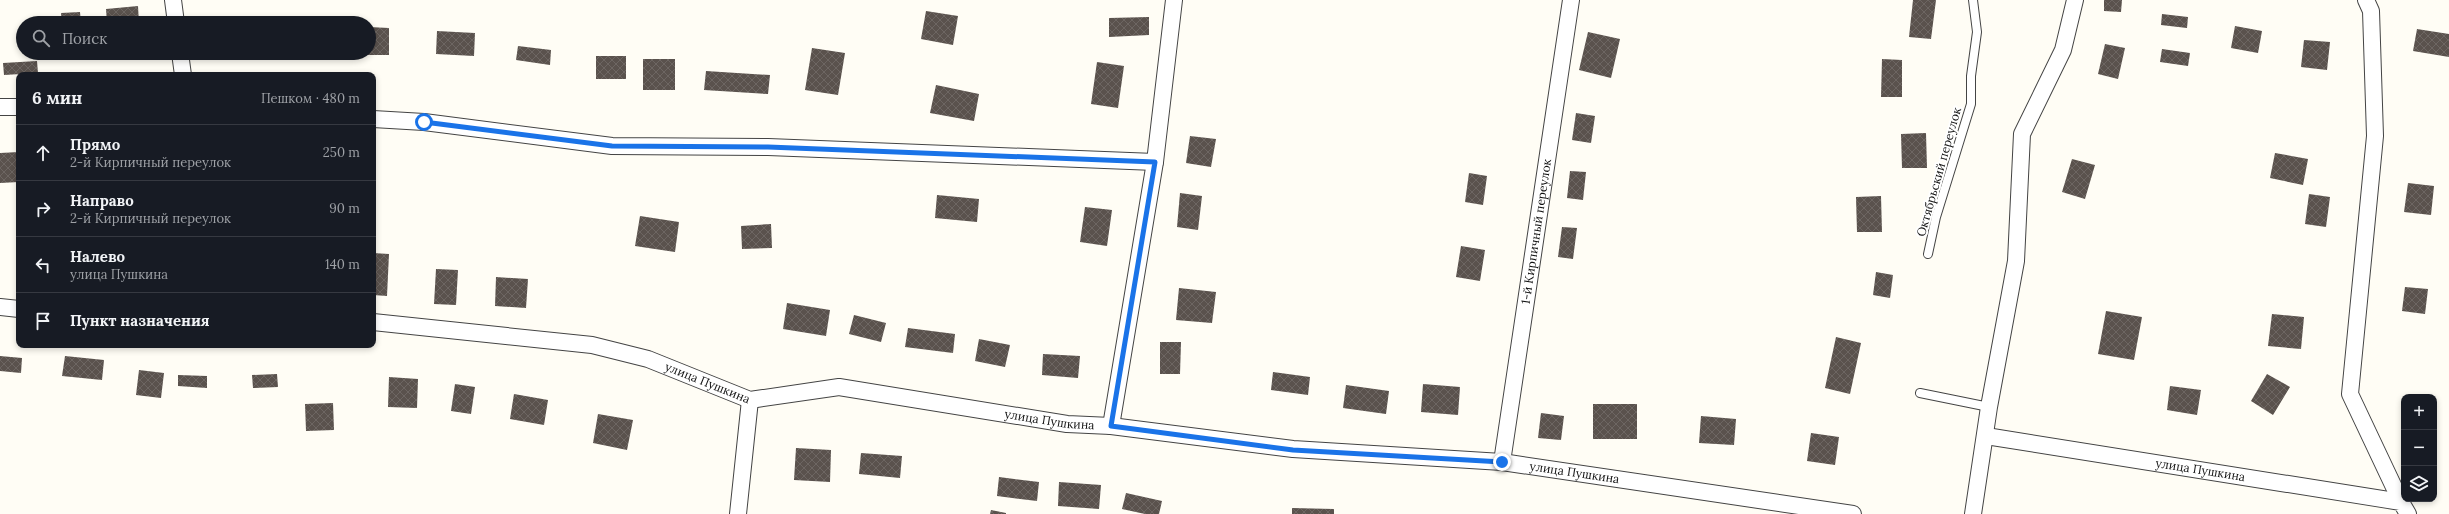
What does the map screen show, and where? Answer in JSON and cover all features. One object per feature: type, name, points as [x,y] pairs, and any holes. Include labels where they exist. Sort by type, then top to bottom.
[{"type":"street","points":[[173,0],[175,16]]},
{"type":"street","points":[[1111,426],[1155,162],[1174,0]]},
{"type":"street","name":"1-й Кирпичный переулок","points":[[1502,462],[1571,0]]},
{"type":"street","points":[[1973,514],[1986,436],[1988,407],[2016,261],[2022,134],[2063,50],[2075,0]]},
{"type":"street","points":[[2366,0],[2371,11],[2375,136],[2350,394],[2404,508]]},
{"type":"street","points":[[181,60],[183,72]]},
{"type":"street","points":[[0,107],[16,108]]},
{"type":"street","points":[[376,119],[424,122],[612,146],[776,147],[1155,162]]},
{"type":"street","points":[[0,307],[16,309]]},
{"type":"street","name":"улица Пушкина","points":[[376,322],[592,345],[648,359],[750,400],[839,387],[1067,424],[1111,426],[1293,450],[1502,462],[1853,514]]},
{"type":"street","points":[[738,514],[750,400]]},
{"type":"street","name":"улица Пушкина","points":[[1986,436],[2404,508]]},
{"type":"lane","name":"Октябрьский переулок","points":[[1928,254],[1936,217],[1971,104],[1971,76],[1977,32],[1973,0]]},
{"type":"lane","points":[[1920,393],[1988,407]]},
{"type":"building","points":[[1913,0],[1936,0],[1931,39],[1909,37]]},
{"type":"building","points":[[2104,0],[2122,0],[2121,12],[2104,11]]},
{"type":"building","points":[[138,6],[139,16],[106,16],[106,9]]},
{"type":"building","points":[[926,11],[958,16],[953,45],[921,39]]},
{"type":"building","points":[[80,12],[80,16],[61,16],[61,13]]},
{"type":"building","points":[[2162,14],[2188,17],[2187,28],[2161,25]]},
{"type":"building","points":[[1149,17],[1149,35],[1109,37],[1109,18]]},
{"type":"building","points":[[2235,26],[2262,31],[2258,53],[2231,48]]},
{"type":"building","points":[[376,27],[389,28],[389,55],[376,55]]},
{"type":"building","points":[[2417,29],[2449,34],[2449,57],[2413,51]]},
{"type":"building","points":[[437,31],[475,33],[474,56],[436,54]]},
{"type":"building","points":[[1588,32],[1620,39],[1611,78],[1579,70]]},
{"type":"building","points":[[2304,40],[2330,42],[2327,70],[2301,67]]},
{"type":"building","points":[[2105,44],[2125,48],[2118,79],[2098,74]]},
{"type":"building","points":[[518,46],[551,50],[550,65],[516,60]]},
{"type":"building","points":[[812,48],[845,53],[838,95],[805,90]]},
{"type":"building","points":[[2162,49],[2190,53],[2188,66],[2160,62]]},
{"type":"building","points":[[596,56],[626,56],[626,79],[596,79]]},
{"type":"building","points":[[643,59],[675,59],[675,90],[643,90]]},
{"type":"building","points":[[1882,59],[1902,60],[1902,97],[1881,97]]},
{"type":"building","points":[[37,61],[38,72],[16,72],[16,74],[4,75],[3,63]]},
{"type":"building","points":[[1097,62],[1124,66],[1118,108],[1091,104]]},
{"type":"building","points":[[706,71],[770,75],[768,94],[704,90]]},
{"type":"building","points":[[936,85],[979,94],[974,121],[930,113]]},
{"type":"building","points":[[1576,113],[1595,116],[1591,143],[1572,140]]},
{"type":"building","points":[[1926,133],[1927,168],[1902,168],[1901,134]]},
{"type":"building","points":[[1190,136],[1216,139],[1211,167],[1186,163]]},
{"type":"building","points":[[16,152],[16,182],[0,183],[0,153]]},
{"type":"building","points":[[2275,153],[2308,159],[2303,185],[2270,178]]},
{"type":"building","points":[[2072,159],[2095,165],[2085,199],[2062,192]]},
{"type":"building","points":[[1570,171],[1586,172],[1583,200],[1567,198]]},
{"type":"building","points":[[1469,173],[1487,176],[1483,205],[1465,202]]},
{"type":"building","points":[[2408,183],[2434,186],[2431,215],[2404,212]]},
{"type":"building","points":[[1180,193],[1202,196],[1198,230],[1177,227]]},
{"type":"building","points":[[2309,194],[2330,197],[2326,227],[2305,224]]},
{"type":"building","points":[[937,195],[979,199],[977,222],[935,218]]},
{"type":"building","points":[[1881,196],[1882,232],[1857,232],[1856,197]]},
{"type":"building","points":[[1085,207],[1112,210],[1107,246],[1080,242]]},
{"type":"building","points":[[640,216],[679,222],[675,252],[635,246]]},
{"type":"building","points":[[771,224],[772,248],[742,249],[741,226]]},
{"type":"building","points":[[1562,227],[1577,228],[1573,259],[1558,257]]},
{"type":"building","points":[[1461,246],[1485,250],[1480,281],[1456,277]]},
{"type":"building","points":[[376,253],[389,254],[387,296],[376,295]]},
{"type":"building","points":[[436,269],[458,270],[456,305],[434,304]]},
{"type":"building","points":[[1876,272],[1893,275],[1890,298],[1873,295]]},
{"type":"building","points":[[496,277],[528,279],[526,308],[495,306]]},
{"type":"building","points":[[2405,287],[2428,289],[2425,314],[2402,311]]},
{"type":"building","points":[[1179,288],[1216,292],[1212,323],[1176,320]]},
{"type":"building","points":[[787,303],[830,310],[826,336],[783,329]]},
{"type":"building","points":[[2106,311],[2142,317],[2134,360],[2098,354]]},
{"type":"building","points":[[2272,314],[2304,317],[2301,349],[2268,346]]},
{"type":"building","points":[[854,315],[886,323],[881,342],[849,334]]},
{"type":"building","points":[[908,328],[955,334],[953,353],[905,347]]},
{"type":"building","points":[[1836,337],[1861,343],[1850,394],[1825,388]]},
{"type":"building","points":[[979,339],[1010,345],[1005,367],[975,361]]},
{"type":"building","points":[[1160,342],[1181,342],[1180,374],[1160,374]]},
{"type":"building","points":[[1043,354],[1080,356],[1078,378],[1042,375]]},
{"type":"building","points":[[0,356],[22,358],[21,373],[0,371]]},
{"type":"building","points":[[65,356],[104,360],[102,380],[62,376]]},
{"type":"building","points":[[139,370],[164,373],[161,398],[136,395]]},
{"type":"building","points":[[1273,372],[1310,377],[1308,395],[1271,390]]},
{"type":"building","points":[[277,374],[278,387],[253,388],[252,375]]},
{"type":"building","points":[[2267,374],[2290,387],[2273,415],[2251,401]]},
{"type":"building","points":[[178,375],[207,376],[207,388],[178,386]]},
{"type":"building","points":[[389,377],[418,379],[417,408],[388,407]]},
{"type":"building","points":[[455,384],[475,387],[471,414],[451,411]]},
{"type":"building","points":[[1423,384],[1460,387],[1458,415],[1421,412]]},
{"type":"building","points":[[1346,385],[1389,391],[1386,414],[1343,408]]},
{"type":"building","points":[[2170,386],[2201,390],[2197,415],[2167,410]]},
{"type":"building","points":[[514,394],[548,400],[544,425],[510,419]]},
{"type":"building","points":[[333,403],[334,430],[306,431],[305,404]]},
{"type":"building","points":[[1593,404],[1637,404],[1637,439],[1593,439]]},
{"type":"building","points":[[1541,413],[1564,416],[1561,440],[1538,438]]},
{"type":"building","points":[[598,414],[633,420],[627,450],[593,443]]},
{"type":"building","points":[[1701,416],[1736,419],[1734,445],[1699,443]]},
{"type":"building","points":[[1811,433],[1839,437],[1835,465],[1807,461]]},
{"type":"building","points":[[796,448],[831,450],[830,482],[794,480]]},
{"type":"building","points":[[861,453],[902,456],[900,478],[859,474]]},
{"type":"building","points":[[999,477],[1039,482],[1037,501],[997,496]]},
{"type":"building","points":[[1059,482],[1101,485],[1099,509],[1058,506]]},
{"type":"building","points":[[1126,493],[1162,501],[1159,514],[1145,514],[1122,509]]},
{"type":"building","points":[[1292,508],[1334,509],[1334,514],[1292,514]]},
{"type":"building","points":[[991,510],[1006,513],[1006,514],[990,514]]},
{"type":"route","points":[[424,122],[612,146],[768,147],[1155,162],[1111,426],[1293,450],[1502,462]]}]
